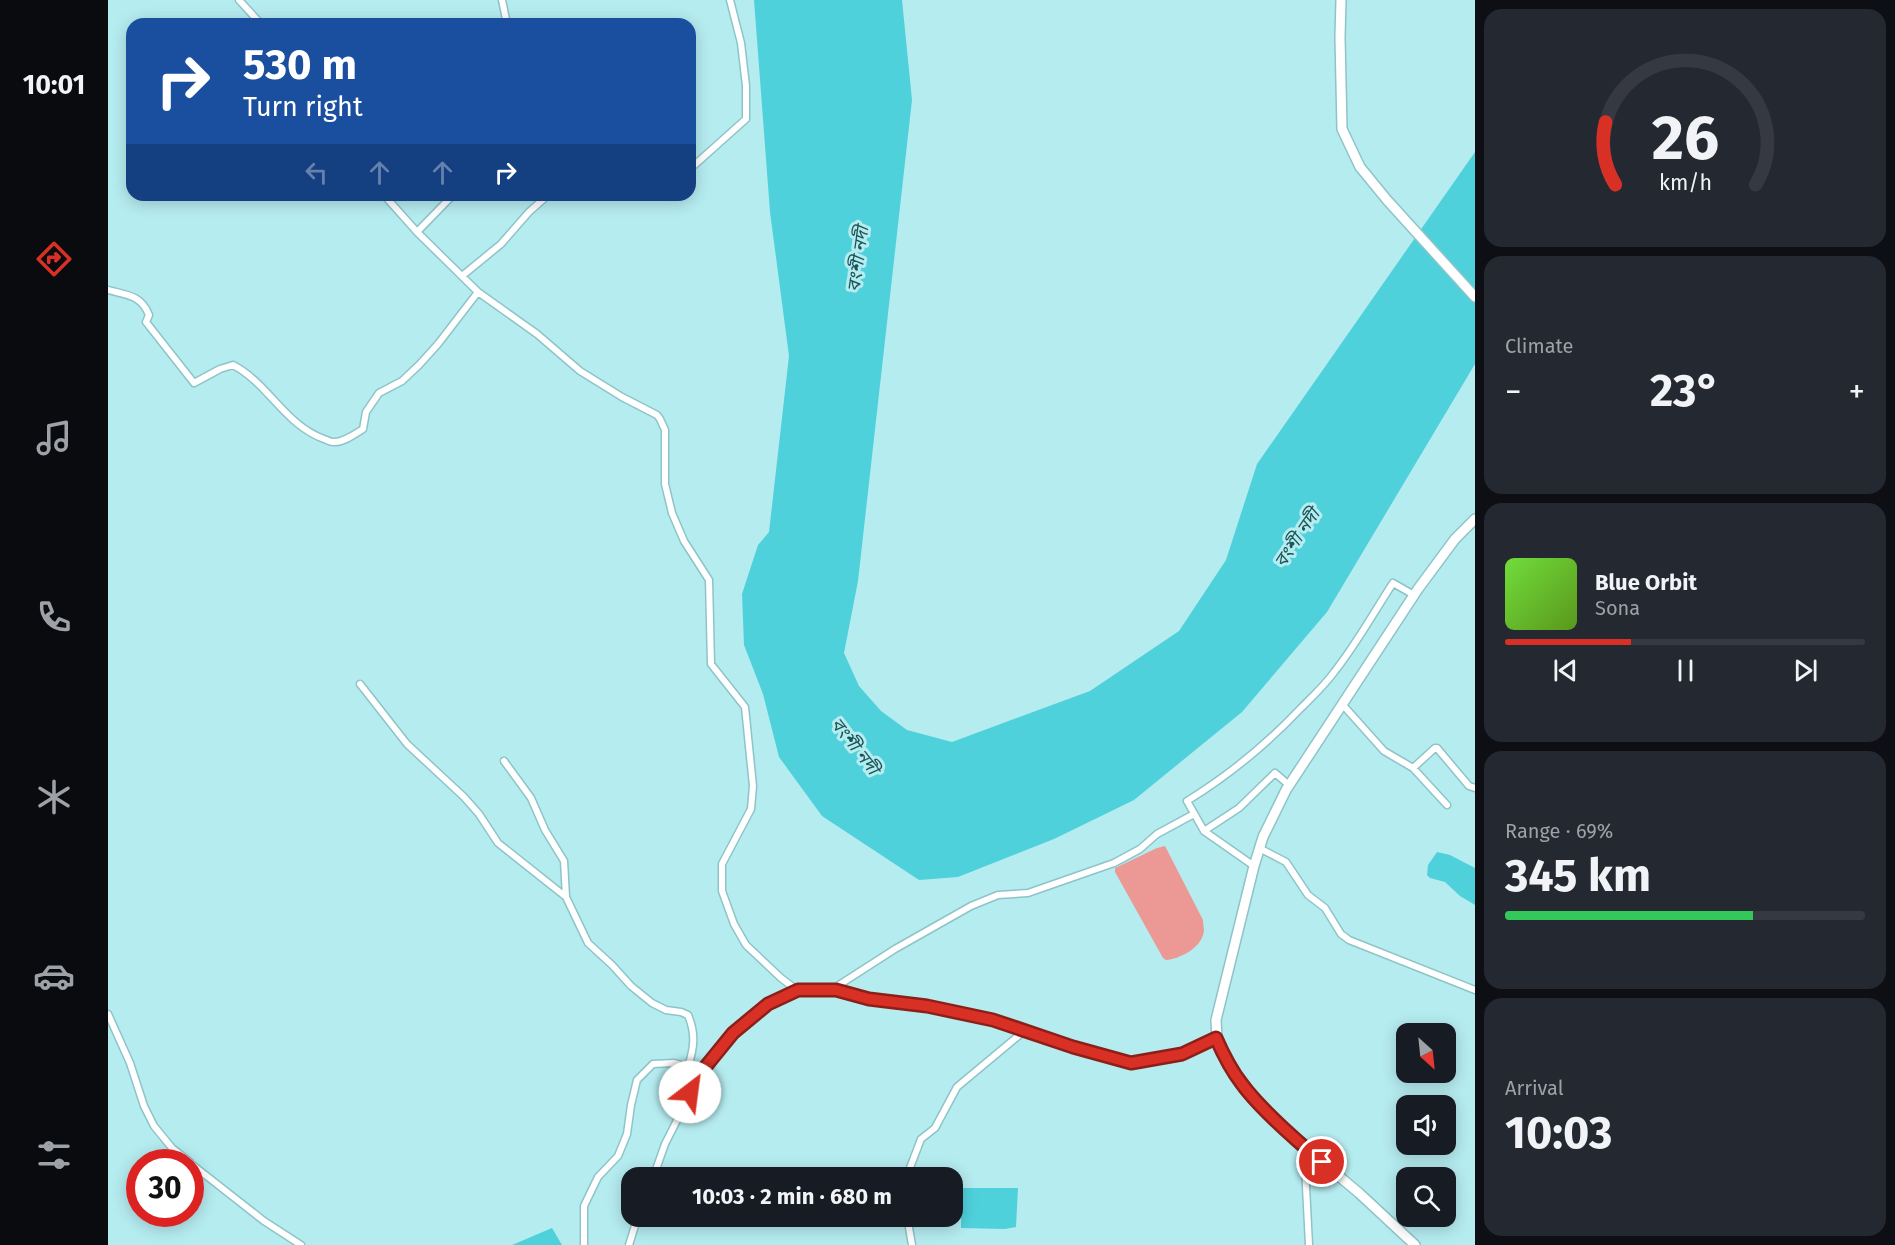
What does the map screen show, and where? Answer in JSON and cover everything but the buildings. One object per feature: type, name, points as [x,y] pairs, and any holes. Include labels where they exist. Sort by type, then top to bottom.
[{"type":"street","points":[[239,0],[256,18]]},
{"type":"street","points":[[502,0],[506,18]]},
{"type":"street","points":[[696,164],[746,119],[746,86],[741,43],[730,0]]},
{"type":"street","points":[[1341,0],[1342,129],[1360,166],[1387,200],[1475,297]]},
{"type":"street","points":[[389,201],[417,232],[478,292],[537,334],[580,371],[657,415],[663,424],[665,484],[672,513],[684,541],[709,580],[711,664],[745,707],[753,786],[751,809],[722,864],[722,891],[734,924],[746,945],[781,978],[798,990]]},
{"type":"street","points":[[417,232],[447,201]]},
{"type":"street","points":[[462,276],[501,244],[541,201]]},
{"type":"street","points":[[108,290],[132,296],[144,304],[149,315],[146,322],[194,383],[220,369],[233,365],[244,371],[298,426],[311,434],[334,442],[349,438],[363,429],[366,412],[380,393],[402,381],[419,365],[478,292]]},
{"type":"street","points":[[1415,1245],[1377,1209],[1304,1147],[1242,1084],[1224,1056],[1216,1038],[1218,1012],[1254,866],[1270,821],[1289,785],[1413,595],[1455,539],[1475,519]]},
{"type":"street","points":[[1254,866],[1204,831],[1187,801],[1224,778],[1292,718],[1335,672],[1393,583],[1413,595]]},
{"type":"street","points":[[360,684],[407,744],[457,790],[479,814],[498,843],[566,897]]},
{"type":"street","points":[[1342,704],[1384,751],[1413,768],[1447,805]]},
{"type":"street","points":[[1413,768],[1437,748],[1469,786],[1475,788]]},
{"type":"street","points":[[504,761],[531,798],[545,830],[564,861],[566,897],[588,943],[631,986],[652,1003],[666,1010],[688,1015],[693,1027],[694,1048],[688,1067],[690,1092]]},
{"type":"street","points":[[1204,831],[1239,808],[1275,773],[1289,785]]},
{"type":"street","points":[[836,990],[839,985],[895,949],[971,906],[998,895],[1028,893],[1114,863],[1140,849],[1157,834],[1194,814]]},
{"type":"street","points":[[1259,848],[1286,862],[1308,895],[1325,908],[1341,934],[1349,940],[1475,990]]},
{"type":"street","points":[[657,1167],[665,1144],[702,1071],[733,1033],[768,1004],[798,990],[836,990],[869,999],[927,1006],[993,1020],[1023,1032],[1131,1063],[1182,1054],[1216,1038]]},
{"type":"street","points":[[108,1014],[130,1063],[144,1106],[154,1126],[172,1149]]},
{"type":"street","points":[[912,1167],[921,1138],[935,1128],[957,1087],[1023,1032]]},
{"type":"street","points":[[584,1245],[584,1206],[598,1176],[618,1156],[627,1134],[637,1080],[653,1064],[674,1063],[688,1067]]},
{"type":"street","points":[[1304,1147],[1308,1245]]},
{"type":"street","points":[[204,1174],[264,1221],[300,1245]]},
{"type":"street","points":[[630,1245],[635,1227]]},
{"type":"street","points":[[909,1227],[912,1245]]},
{"type":"shaded area","points":[[1165,846],[1203,920],[1204,930],[1201,940],[1193,949],[1177,958],[1166,960],[1115,872],[1115,868]]},
{"type":"water","name":"বংশী নদী","points":[[754,0],[902,0],[912,100],[858,581],[844,653],[859,686],[881,711],[907,730],[952,742],[1090,691],[1179,631],[1226,560],[1257,464],[1475,152],[1475,364],[1327,612],[1242,712],[1134,800],[1054,839],[958,877],[919,880],[822,816],[779,757],[763,694],[744,645],[742,594],[758,545],[769,532],[789,356],[770,212]]},
{"type":"water","points":[[1437,852],[1450,855],[1475,868],[1475,905],[1460,896],[1445,882],[1427,875],[1428,865]]},
{"type":"water","points":[[963,1188],[1018,1188],[1016,1227],[961,1228],[963,1227]]},
{"type":"water","points":[[552,1228],[562,1245],[512,1245]]},
{"type":"route","points":[[690,1092],[702,1071],[733,1033],[768,1004],[798,990],[836,990],[869,999],[927,1006],[993,1020],[1023,1032],[1131,1063],[1182,1054],[1216,1038],[1224,1056],[1242,1084],[1304,1147],[1322,1162]]}]
